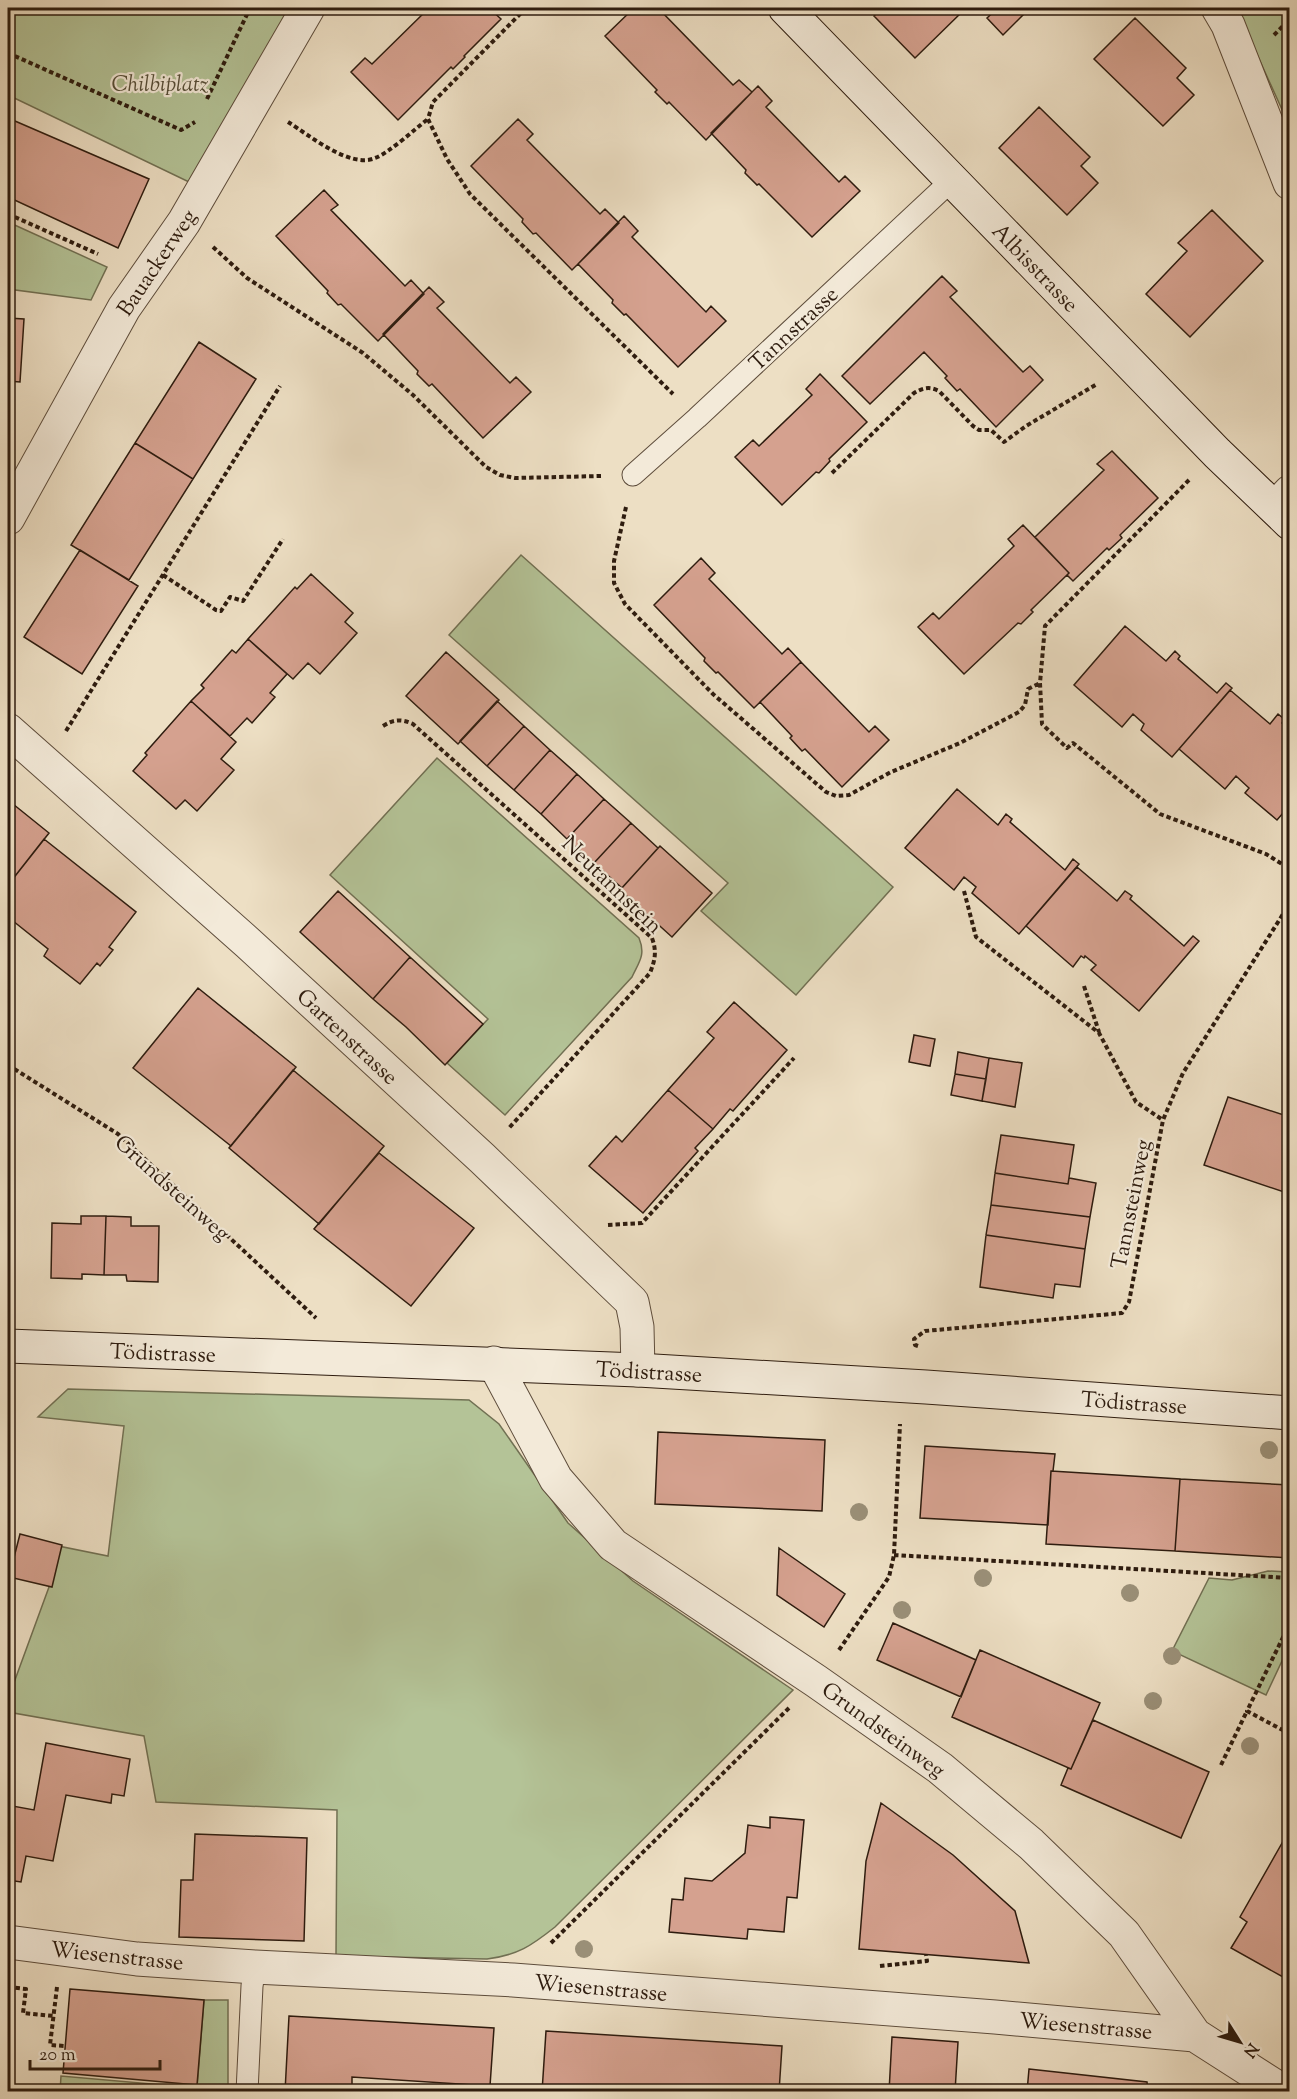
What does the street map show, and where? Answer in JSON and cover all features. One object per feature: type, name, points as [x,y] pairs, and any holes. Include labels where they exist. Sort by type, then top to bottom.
[{"type":"street","name":"Bauackerweg","points":[[8,518],[124,308],[184,222],[308,8]]},
{"type":"street","name":"Albisstrasse","points":[[785,8],[1209,445],[1285,508]]},
{"type":"street","points":[[1218,8],[1228,25],[1290,183]]},
{"type":"street","name":"Gartenstrasse","points":[[8,730],[266,959],[482,1158],[632,1302],[637,1327],[638,1370]]},
{"type":"street","name":"Tödistrasse","points":[[8,1346],[638,1370],[926,1387],[1290,1413]]},
{"type":"street","name":"Grundsteinweg","points":[[494,1363],[556,1479],[614,1545],[940,1768],[1030,1844],[1124,1934],[1196,2035],[1284,2091]]},
{"type":"street","name":"Wiesenstrasse","points":[[8,1942],[137,1959],[513,1980],[995,2017],[1196,2035]]},
{"type":"lane","name":"Tannstrasse","points":[[633,475],[952,180]]},
{"type":"lane","points":[[247,2091],[255,1967]]},
{"type":"path","points":[[206,100],[250,8]]},
{"type":"path","points":[[254,102],[344,156],[361,162],[376,158],[428,119],[433,102],[526,8]]},
{"type":"path","points":[[1274,35],[1290,19]]},
{"type":"path","points":[[8,53],[181,130],[196,121]]},
{"type":"path","points":[[428,119],[447,159],[470,194],[697,418]]},
{"type":"path","points":[[8,214],[98,254]]},
{"type":"path","points":[[209,244],[247,278],[363,353],[413,395],[486,467],[500,475],[515,478],[633,475],[614,561],[614,583],[625,604],[713,694],[826,792],[836,796],[849,795],[891,772],[960,743],[1019,712],[1025,705],[1028,689],[1040,683]]},
{"type":"path","points":[[832,473],[914,393],[924,388],[939,391],[973,426],[979,430],[991,430],[1004,442],[1026,426],[1097,384],[1104,376]]},
{"type":"path","points":[[64,734],[280,386]]},
{"type":"path","points":[[1190,479],[1045,626],[1040,683],[1042,724],[1066,748],[1073,743],[1160,814],[1266,854],[1290,869]]},
{"type":"path","points":[[163,575],[216,610],[222,611],[230,597],[243,601],[283,539]]},
{"type":"path","name":"Neutannstein","points":[[383,726],[391,721],[404,720],[413,724],[652,938],[656,948],[655,961],[650,973],[508,1129]]},
{"type":"path","points":[[964,891],[976,937],[1100,1032]]},
{"type":"path","name":"Tannsteinweg","points":[[921,1348],[915,1345],[914,1339],[925,1331],[1122,1313],[1129,1302],[1162,1120],[1183,1073],[1290,903]]},
{"type":"path","points":[[1084,986],[1100,1032],[1136,1102],[1162,1120]]},
{"type":"path","points":[[1290,1019],[1285,1034],[1290,1049]]},
{"type":"path","points":[[600,1229],[605,1225],[642,1223],[794,1058]]},
{"type":"path","name":"Grundsteinweg","points":[[8,1065],[118,1134],[317,1319]]},
{"type":"path","points":[[833,1659],[889,1577],[894,1555],[900,1424]]},
{"type":"path","points":[[894,1555],[1290,1578]]},
{"type":"path","points":[[1221,1765],[1290,1623]]},
{"type":"path","points":[[549,1945],[792,1706]]},
{"type":"path","points":[[1247,1711],[1290,1734]]},
{"type":"path","points":[[8,1988],[26,1989],[23,2013],[54,2016]]},
{"type":"path","points":[[55,2002],[50,2044],[65,2046]]},
{"type":"green space","name":"Chilbiplatz","points":[[8,8],[291,8],[189,182],[8,95]]},
{"type":"green space","points":[[1236,8],[1289,8],[1289,125]]},
{"type":"green space","points":[[8,222],[107,267],[91,300],[8,289]]},
{"type":"green space","points":[[521,555],[893,887],[796,995],[701,911],[728,883],[449,635]]},
{"type":"green space","points":[[437,758],[639,938],[642,949],[641,958],[632,977],[505,1115],[447,1063],[488,1019],[330,875]]},
{"type":"green space","points":[[68,1389],[469,1400],[499,1424],[568,1523],[633,1581],[793,1690],[555,1927],[531,1944],[516,1952],[487,1959],[336,1956],[337,1810],[156,1802],[144,1736],[8,1712],[8,1699],[49,1587],[58,1546],[108,1556],[124,1426],[38,1417]]},
{"type":"green space","points":[[1268,1571],[1289,1572],[1289,1646],[1266,1695],[1172,1651],[1209,1578],[1232,1580]]},
{"type":"green space","points":[[204,2000],[228,2000],[228,2091],[60,2092],[61,2076],[197,2088]]},
{"type":"building","points":[[429,8],[489,8],[501,19],[453,69],[451,67],[398,120],[351,72],[365,58],[372,64]]},
{"type":"building","points":[[634,8],[663,8],[660,10],[733,85],[739,80],[752,92],[706,140],[669,102],[667,104],[655,92],[657,90],[605,36]]},
{"type":"building","points":[[882,8],[966,8],[915,58],[874,16]]},
{"type":"building","points":[[998,8],[1018,8],[1024,14],[1003,35],[987,18]]},
{"type":"building","points":[[1135,18],[1186,68],[1177,78],[1194,95],[1163,126],[1094,59]]},
{"type":"building","points":[[758,86],[772,101],[766,107],[839,182],[845,176],[860,191],[812,237],[745,173],[746,170],[711,133]]},
{"type":"building","points":[[1039,107],[1090,157],[1081,166],[1098,183],[1067,215],[999,148]]},
{"type":"building","points":[[8,118],[149,179],[118,248],[8,197]]},
{"type":"building","points":[[518,119],[533,134],[527,140],[600,214],[605,209],[619,223],[572,270],[536,233],[533,234],[522,222],[523,219],[471,166]]},
{"type":"building","points":[[324,190],[338,205],[331,210],[405,286],[411,280],[424,294],[378,341],[341,304],[338,305],[327,293],[328,291],[276,236]]},
{"type":"building","points":[[1212,210],[1263,261],[1190,337],[1146,294],[1187,251],[1178,243]]},
{"type":"building","points":[[624,216],[638,231],[632,237],[706,312],[711,306],[726,321],[678,367],[626,314],[624,315],[612,303],[613,300],[578,264]]},
{"type":"building","points":[[942,276],[957,291],[950,297],[1023,372],[1030,366],[1043,380],[996,427],[960,389],[957,391],[945,378],[947,376],[924,352],[870,404],[842,376]]},
{"type":"building","points":[[429,287],[444,302],[437,308],[510,383],[516,377],[531,392],[483,438],[432,384],[429,386],[417,374],[418,371],[383,334]]},
{"type":"building","points":[[8,318],[24,319],[20,382],[8,381]]},
{"type":"building","points":[[199,342],[256,379],[193,479],[135,443]]},
{"type":"building","points":[[820,374],[867,422],[829,459],[830,461],[819,473],[816,472],[782,505],[735,457],[753,440],[759,446],[812,395],[806,389]]},
{"type":"building","points":[[135,443],[193,479],[129,580],[71,545]]},
{"type":"building","points":[[1112,451],[1158,498],[1120,535],[1122,538],[1109,550],[1107,548],[1073,581],[1067,575],[1069,573],[1035,537],[1104,470],[1097,464]]},
{"type":"building","points":[[1023,525],[1069,573],[1031,610],[1033,612],[1021,624],[1018,623],[964,674],[918,627],[933,613],[939,619],[1014,546],[1008,539]]},
{"type":"building","points":[[80,550],[138,586],[82,674],[24,637]]},
{"type":"building","points":[[701,558],[715,573],[709,579],[782,654],[788,648],[801,662],[754,708],[704,661],[705,658],[654,605]]},
{"type":"building","points":[[311,574],[353,613],[345,622],[357,633],[320,674],[308,663],[293,679],[248,639],[295,587],[297,589]]},
{"type":"building","points":[[1125,626],[1166,661],[1175,651],[1180,656],[1178,659],[1217,693],[1226,683],[1232,688],[1172,757],[1141,730],[1144,724],[1133,714],[1122,727],[1074,685]]},
{"type":"building","points":[[248,639],[287,674],[270,693],[275,697],[252,723],[247,718],[230,736],[191,701],[204,688],[201,685],[232,650],[236,653]]},
{"type":"building","points":[[446,652],[499,700],[458,744],[406,696]]},
{"type":"building","points":[[801,662],[869,732],[875,726],[889,740],[842,787],[805,749],[802,751],[790,738],[792,736],[760,702]]},
{"type":"building","points":[[1230,690],[1270,724],[1278,714],[1284,719],[1282,723],[1290,729],[1290,805],[1277,820],[1245,793],[1249,788],[1236,776],[1225,789],[1179,749]]},
{"type":"building","points":[[191,701],[236,742],[221,759],[234,770],[197,811],[185,800],[176,809],[133,771],[147,755],[145,753]]},
{"type":"building","points":[[497,701],[524,726],[487,766],[460,741]]},
{"type":"building","points":[[524,726],[550,750],[514,790],[487,766]]},
{"type":"building","points":[[550,750],[577,774],[541,814],[514,790]]},
{"type":"building","points":[[577,774],[604,799],[567,839],[541,814]]},
{"type":"building","points":[[957,789],[998,825],[1006,814],[1012,819],[1010,822],[1065,870],[1073,859],[1079,864],[1019,934],[972,893],[976,887],[964,877],[954,890],[905,848]]},
{"type":"building","points":[[604,799],[631,823],[594,863],[567,839]]},
{"type":"building","points":[[8,800],[49,833],[8,885]]},
{"type":"building","points":[[631,823],[658,848],[622,888],[594,863]]},
{"type":"building","points":[[44,839],[136,912],[109,947],[113,950],[100,966],[97,963],[80,984],[44,956],[48,949],[8,917],[8,885]]},
{"type":"building","points":[[660,846],[712,893],[672,937],[620,890]]},
{"type":"building","points":[[1077,867],[1117,901],[1125,891],[1132,896],[1130,899],[1184,946],[1193,936],[1199,941],[1139,1011],[1091,970],[1096,965],[1085,956],[1084,958],[1081,956],[1073,967],[1026,926]]},
{"type":"building","points":[[338,891],[410,957],[373,999],[300,932]]},
{"type":"building","points":[[410,957],[483,1024],[445,1065],[373,999]]},
{"type":"building","points":[[198,988],[296,1067],[231,1146],[133,1068]]},
{"type":"building","points":[[734,1002],[787,1050],[733,1111],[730,1109],[713,1129],[668,1090],[714,1038],[707,1032]]},
{"type":"building","points":[[914,1035],[935,1039],[930,1066],[909,1062]]},
{"type":"building","points":[[958,1052],[989,1058],[986,1079],[955,1074]]},
{"type":"building","points":[[989,1058],[1022,1063],[1015,1107],[982,1101]]},
{"type":"building","points":[[293,1070],[384,1146],[319,1224],[229,1148]]},
{"type":"building","points":[[955,1074],[986,1079],[982,1101],[951,1095]]},
{"type":"building","points":[[668,1090],[713,1129],[695,1148],[698,1151],[643,1213],[589,1166],[616,1136],[622,1142]]},
{"type":"building","points":[[1228,1097],[1290,1117],[1290,1194],[1204,1165]]},
{"type":"building","points":[[1001,1135],[1074,1145],[1068,1184],[995,1173]]},
{"type":"building","points":[[379,1153],[474,1228],[411,1306],[314,1229]]},
{"type":"building","points":[[995,1173],[1068,1184],[1069,1178],[1096,1183],[1090,1217],[991,1205]]},
{"type":"building","points":[[991,1205],[1090,1217],[1085,1249],[986,1235]]},
{"type":"building","points":[[81,1216],[106,1216],[104,1275],[82,1274],[82,1279],[51,1278],[52,1223],[81,1224]]},
{"type":"building","points":[[106,1216],[131,1217],[131,1226],[159,1226],[158,1282],[127,1281],[126,1275],[104,1275]]},
{"type":"building","points":[[986,1235],[1085,1249],[1080,1287],[1055,1284],[1053,1298],[980,1287]]},
{"type":"building","points":[[658,1432],[825,1440],[822,1511],[655,1504]]},
{"type":"building","points":[[925,1446],[1055,1454],[1053,1471],[1051,1471],[1048,1525],[920,1518]]},
{"type":"building","points":[[1051,1471],[1180,1479],[1175,1551],[1046,1544]]},
{"type":"building","points":[[1180,1479],[1290,1485],[1290,1558],[1175,1551]]},
{"type":"building","points":[[20,1534],[62,1545],[52,1587],[9,1577]]},
{"type":"building","points":[[779,1548],[845,1594],[824,1627],[777,1595]]},
{"type":"building","points":[[893,1623],[976,1660],[961,1697],[877,1660]]},
{"type":"building","points":[[980,1650],[1100,1703],[1071,1769],[952,1717]]},
{"type":"building","points":[[1093,1720],[1209,1772],[1181,1838],[1061,1785],[1068,1768],[1071,1769]]},
{"type":"building","points":[[46,1743],[130,1759],[124,1796],[112,1794],[111,1803],[66,1795],[53,1861],[26,1856],[21,1882],[8,1880],[8,1793],[14,1794],[12,1806],[34,1810]]},
{"type":"building","points":[[881,1803],[953,1855],[1015,1911],[1029,1963],[859,1949],[866,1861]]},
{"type":"building","points":[[770,1817],[804,1820],[797,1898],[787,1897],[784,1932],[748,1929],[747,1939],[669,1932],[672,1899],[683,1900],[685,1878],[712,1881],[745,1853],[748,1825],[770,1828]]},
{"type":"building","points":[[1290,1829],[1290,1966],[1283,1977],[1231,1948],[1247,1922],[1240,1917]]},
{"type":"building","points":[[195,1834],[307,1838],[304,1941],[179,1937],[181,1880],[193,1880]]},
{"type":"building","points":[[70,1989],[204,2000],[197,2085],[63,2073]]},
{"type":"building","points":[[289,2016],[494,2028],[490,2086],[352,2077],[352,2092],[285,2092]]},
{"type":"building","points":[[546,2031],[782,2046],[779,2092],[542,2092]]},
{"type":"building","points":[[892,2037],[958,2042],[955,2092],[889,2092]]},
{"type":"building","points":[[1029,2069],[1147,2082],[1148,2092],[1027,2092]]}]
